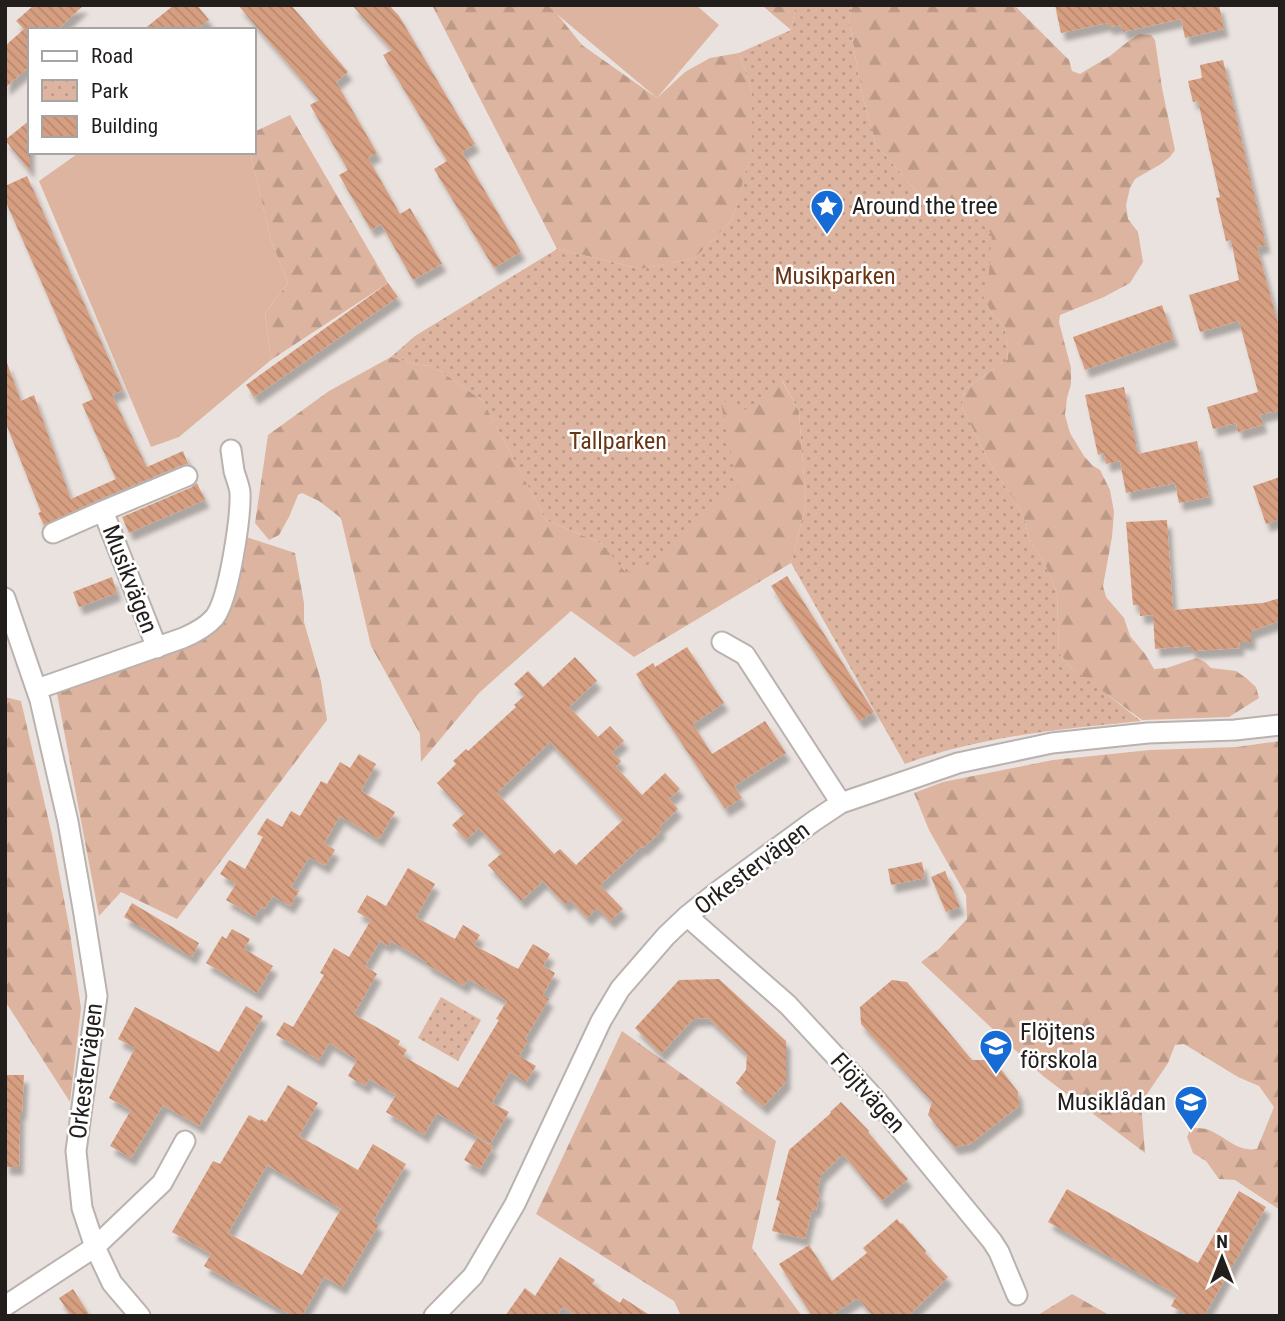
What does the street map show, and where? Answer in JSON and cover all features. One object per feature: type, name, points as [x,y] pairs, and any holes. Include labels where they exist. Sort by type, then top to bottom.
[{"type":"street","name":"Musikvägen","points":[[37,689],[200,631],[215,617],[226,588],[237,534],[240,490],[231,450]]},
{"type":"street","name":"Musikvägen","points":[[53,533],[187,476]]},
{"type":"street","name":"Musikvägen","points":[[103,511],[157,648]]},
{"type":"street","points":[[5,598],[37,689]]},
{"type":"street","points":[[722,642],[746,655],[841,803]]},
{"type":"street","name":"Orkestervägen","points":[[37,689],[68,822],[97,996],[76,1152],[82,1208],[111,1283],[140,1316]]},
{"type":"street","name":"Orkestervägen","points":[[434,1316],[473,1276],[515,1204],[601,1021],[620,989],[687,916],[814,821],[841,803],[958,763],[1052,743],[1148,733],[1236,730],[1280,724]]},
{"type":"street","name":"Flöjtvägen","points":[[687,916],[789,1005],[878,1102],[992,1241],[1017,1295]]},
{"type":"street","points":[[5,1306],[95,1247],[162,1183],[185,1141]]},
{"type":"green space","points":[[432,5],[547,5],[582,45],[657,98],[685,72],[710,58],[739,53],[752,90],[752,151],[732,220],[695,258],[642,269],[557,249]]},
{"type":"green space","points":[[546,5],[696,5],[719,25],[657,98]]},
{"type":"green space","points":[[762,5],[796,5],[791,30],[764,7]]},
{"type":"green space","name":"Musikparken","points":[[796,5],[852,5],[849,21],[862,94],[876,145],[924,200],[959,202],[992,234],[989,271],[983,296],[992,313],[1005,327],[1008,359],[964,390],[962,407],[989,462],[1018,506],[1026,524],[1028,538],[1044,562],[1057,593],[1059,653],[1072,669],[1141,721],[992,740],[905,764],[791,563],[806,504],[799,411],[782,380],[769,400],[741,411],[720,399],[738,486],[656,562],[626,573],[601,543],[546,520],[483,401],[434,366],[391,357],[415,336],[557,249],[642,269],[695,258],[732,220],[752,150],[752,90],[739,53],[791,30]]},
{"type":"green space","points":[[852,5],[1014,5],[1069,60],[1072,71],[1080,74],[1139,34],[1151,35],[1155,40],[1175,150],[1161,164],[1135,179],[1130,188],[1126,205],[1128,219],[1138,232],[1143,262],[1130,283],[1060,315],[1059,322],[1071,368],[1065,415],[1070,433],[1084,456],[1100,470],[1110,490],[1114,512],[1103,586],[1106,597],[1124,618],[1130,636],[1154,669],[1167,668],[1196,658],[1211,668],[1236,671],[1256,687],[1259,698],[1229,717],[1142,720],[1072,669],[1059,653],[1057,593],[1044,562],[1028,538],[1026,524],[1018,506],[989,462],[962,407],[964,390],[1008,359],[1005,327],[982,296],[989,271],[959,202],[924,200],[876,145],[862,94],[849,21]]},
{"type":"green space","points":[[290,115],[388,283],[271,360],[265,313],[288,283],[271,240],[250,154],[256,154],[256,131]]},
{"type":"green space","points":[[77,154],[250,154],[271,240],[288,283],[265,313],[271,360],[179,437],[151,447],[39,181]]},
{"type":"green space","points":[[391,357],[434,366],[483,401],[546,520],[601,543],[626,572],[719,398],[781,379],[799,411],[806,504],[791,563],[634,657],[571,611],[479,693],[421,762],[420,734],[371,646],[341,518],[319,501],[302,493],[298,495],[279,535],[269,540],[255,523],[268,435],[329,391]]},
{"type":"green space","points":[[237,534],[295,553],[304,603],[304,622],[321,681],[327,720],[177,919],[121,892],[99,916],[55,683],[215,617]]},
{"type":"green space","points":[[5,697],[21,701],[52,835],[69,926],[81,1008],[70,1102],[5,1001]]},
{"type":"green space","points":[[1280,741],[1280,1210],[1235,1180],[1219,1179],[1206,1161],[1193,1153],[1187,1137],[1191,1128],[1205,1129],[1243,1148],[1257,1149],[1274,1107],[1259,1086],[1238,1077],[1184,1044],[1175,1045],[1168,1063],[1141,1103],[1145,1153],[1043,1076],[921,962],[939,949],[967,919],[966,895],[929,830],[914,793],[943,782],[1053,760],[1150,750],[1237,747]]},
{"type":"green space","points":[[441,997],[481,1020],[458,1061],[418,1038]]},
{"type":"green space","points":[[622,1031],[776,1141],[752,1248],[802,1316],[681,1316],[674,1301],[536,1214]]},
{"type":"green space","points":[[1072,1294],[1111,1316],[1038,1315]]},
{"type":"building","points":[[34,5],[84,5],[59,28],[28,28],[28,68],[5,88],[5,46],[24,29],[16,21]]},
{"type":"building","points":[[174,5],[197,5],[209,20],[199,28],[145,28]]},
{"type":"building","points":[[238,5],[291,5],[348,72],[336,82],[377,153],[368,158],[400,214],[410,208],[442,264],[413,280],[381,224],[371,230],[339,175],[348,170],[310,105],[319,100]]},
{"type":"building","points":[[352,5],[389,5],[399,16],[475,144],[462,152],[521,252],[494,268],[434,169],[447,161],[383,55],[392,50]]},
{"type":"building","points":[[1055,5],[1219,5],[1224,29],[1185,38],[1181,19],[1123,32],[1121,25],[1108,27],[1107,23],[1061,33]]},
{"type":"building","points":[[1223,60],[1266,245],[1257,247],[1280,330],[1280,410],[1260,415],[1263,425],[1238,432],[1236,423],[1213,429],[1207,407],[1258,392],[1239,321],[1200,332],[1189,295],[1239,280],[1231,240],[1226,241],[1216,198],[1220,197],[1198,101],[1193,102],[1188,81],[1202,78],[1200,65]]},
{"type":"building","points":[[28,122],[30,171],[5,140]]},
{"type":"building","points":[[27,176],[123,390],[112,395],[147,467],[183,451],[188,464],[44,525],[5,421],[5,364],[7,363],[21,401],[34,395],[71,499],[116,479],[82,404],[93,399],[5,200],[5,186]]},
{"type":"building","points":[[388,283],[398,297],[254,397],[246,385]]},
{"type":"building","points":[[1162,305],[1174,339],[1085,370],[1073,337]]},
{"type":"building","points":[[1124,387],[1138,454],[1197,441],[1209,497],[1179,503],[1175,483],[1126,493],[1120,461],[1106,464],[1104,453],[1098,455],[1085,395]]},
{"type":"building","points":[[1280,477],[1280,519],[1266,524],[1253,486]]},
{"type":"building","points":[[197,483],[205,500],[129,533],[122,517]]},
{"type":"building","points":[[1167,520],[1173,610],[1263,603],[1280,598],[1280,621],[1251,631],[1251,642],[1239,642],[1240,648],[1191,651],[1191,646],[1155,649],[1153,615],[1140,616],[1139,605],[1133,605],[1126,522]]},
{"type":"building","points":[[787,576],[874,712],[859,721],[771,586]]},
{"type":"building","points":[[112,577],[117,593],[79,607],[73,592]]},
{"type":"building","points":[[687,647],[724,703],[693,724],[712,754],[765,721],[786,753],[734,786],[742,798],[725,809],[636,674],[653,663],[655,667]]},
{"type":"building","points":[[575,657],[597,681],[569,707],[598,737],[610,726],[624,741],[612,752],[621,761],[616,767],[642,795],[665,773],[680,789],[669,799],[678,809],[659,827],[662,830],[600,885],[623,909],[610,921],[597,908],[587,918],[570,900],[565,905],[543,881],[521,901],[488,865],[502,853],[479,828],[466,840],[452,825],[465,813],[437,783],[456,764],[453,761],[466,749],[468,751],[516,707],[514,705],[525,695],[514,684],[528,671],[543,687]],"holes":[[[550,742],[623,820],[576,865],[560,849],[554,854],[497,793]]]},
{"type":"building","points":[[359,754],[376,764],[361,791],[395,812],[379,839],[340,816],[324,843],[335,850],[325,866],[309,857],[291,887],[299,891],[290,906],[273,896],[255,917],[226,900],[236,884],[220,874],[229,860],[245,869],[263,837],[257,834],[267,818],[282,827],[291,811],[300,816],[321,781],[327,784],[340,762],[350,768]]},
{"type":"building","points":[[922,862],[925,878],[891,885],[888,869]]},
{"type":"building","points":[[408,868],[435,884],[416,917],[455,939],[463,925],[480,935],[474,945],[518,969],[533,944],[550,954],[543,966],[555,973],[543,995],[549,999],[525,1039],[528,1041],[519,1056],[536,1066],[526,1082],[510,1072],[492,1103],[509,1112],[490,1144],[437,1113],[424,1135],[386,1112],[396,1095],[369,1079],[365,1086],[348,1076],[357,1060],[329,1043],[319,1060],[276,1035],[284,1022],[293,1027],[324,975],[320,973],[334,948],[349,957],[371,920],[357,912],[367,895],[386,906]],"holes":[[[380,941],[388,946],[391,941],[464,986],[468,979],[507,1001],[496,1019],[499,1020],[458,1088],[403,1056],[407,1050],[398,1045],[400,1041],[354,1014],[377,974],[365,966]]]},
{"type":"building","points":[[945,871],[960,907],[946,912],[931,877]]},
{"type":"building","points":[[132,903],[199,943],[192,957],[124,917]]},
{"type":"building","points":[[232,929],[250,939],[244,949],[273,966],[257,993],[206,963],[222,936],[226,939]]},
{"type":"building","points":[[719,979],[786,1041],[786,1082],[763,1107],[736,1083],[746,1070],[747,1054],[708,1018],[693,1019],[661,1054],[635,1028],[679,980]]},
{"type":"building","points":[[892,980],[907,982],[972,1060],[994,1060],[1018,1092],[1019,1106],[970,1144],[954,1147],[928,1115],[932,1102],[861,1024],[860,1007]]},
{"type":"building","points":[[246,1006],[263,1016],[199,1126],[163,1105],[131,1158],[110,1146],[131,1110],[109,1098],[135,1048],[118,1039],[135,1007],[219,1052]]},
{"type":"building","points":[[5,1075],[24,1075],[19,1167],[5,1167]]},
{"type":"building","points":[[288,1085],[318,1103],[299,1136],[358,1170],[373,1144],[406,1164],[373,1221],[379,1224],[342,1287],[324,1277],[302,1316],[292,1316],[204,1266],[211,1254],[172,1232],[213,1161],[220,1164],[249,1115],[266,1122]],"holes":[[[267,1165],[341,1209],[302,1275],[228,1233]]]},
{"type":"building","points":[[841,1102],[908,1179],[882,1201],[843,1154],[821,1175],[816,1210],[812,1209],[805,1239],[772,1231],[780,1201],[776,1200],[789,1150]]},
{"type":"building","points":[[477,1138],[493,1147],[480,1169],[464,1160]]},
{"type":"building","points":[[1067,1189],[1198,1263],[1239,1191],[1266,1207],[1204,1316],[1189,1316],[1171,1306],[1177,1295],[1048,1222]]},
{"type":"building","points":[[897,1219],[948,1277],[908,1316],[873,1316],[858,1298],[830,1316],[812,1316],[779,1264],[809,1245],[832,1281],[867,1253],[863,1248]]},
{"type":"building","points":[[560,1257],[595,1280],[592,1284],[620,1303],[623,1298],[651,1316],[577,1316],[563,1307],[556,1316],[505,1316],[525,1288],[535,1296]]},
{"type":"building","points":[[73,1289],[90,1316],[71,1316],[59,1298]]},
{"type":"place","name":"Around the tree","points":[[827,236]]},
{"type":"place","name":"Flöjtens förskola","points":[[996,1076]]},
{"type":"place","name":"Musiklådan","points":[[1191,1132]]},
{"type":"park label","name":"Tallparken","points":[[618,441]]}]
